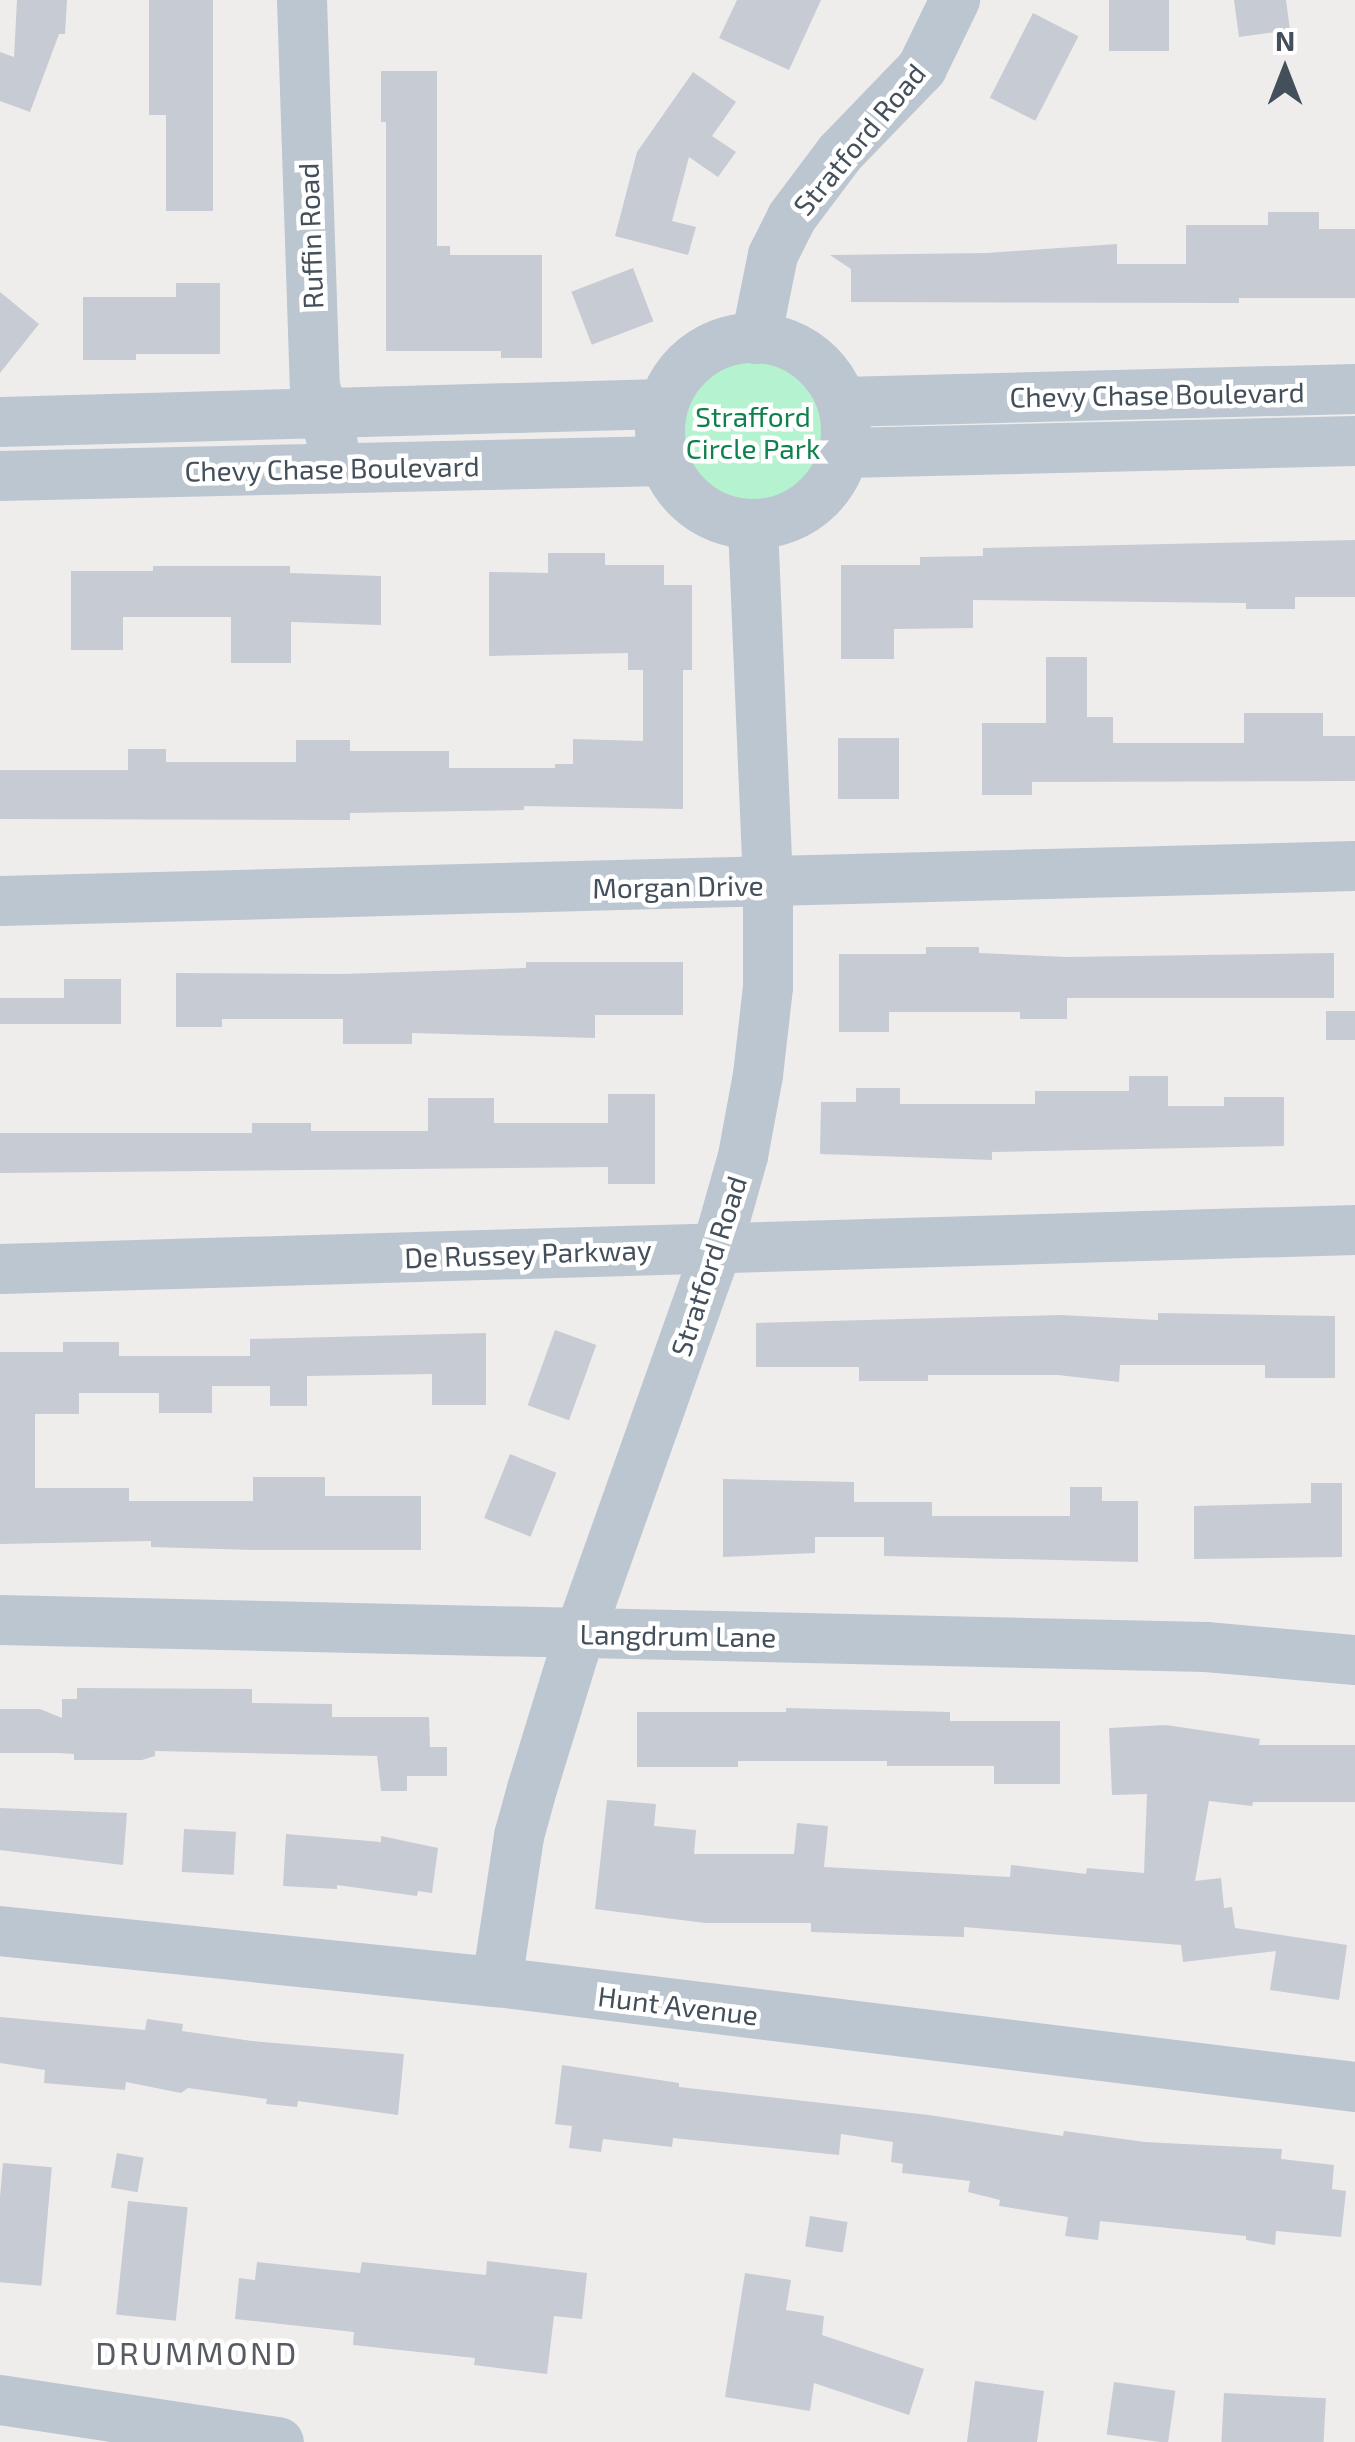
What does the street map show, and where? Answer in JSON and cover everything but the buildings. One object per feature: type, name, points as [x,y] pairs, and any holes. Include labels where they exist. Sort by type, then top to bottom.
[{"type":"street","name":"Ruffin Road","points":[[302,0],[315,387],[340,468]]},
{"type":"street","name":"Stratford Road","points":[[756,338],[773,255],[792,217],[840,154],[922,68],[955,0]]},
{"type":"street","points":[[756,338],[795,347],[816,362],[842,402],[844,453],[820,496],[789,516],[754,524],[722,519],[694,504],[673,480],[665,461],[659,426],[663,404],[678,374],[696,355],[720,343],[756,338]]},
{"type":"street","name":"Chevy Chase Boulevard","points":[[842,402],[1354,389],[1354,442],[844,453]]},
{"type":"street","name":"Chevy Chase Boulevard","points":[[0,422],[663,404]]},
{"type":"street","name":"Chevy Chase Boulevard","points":[[0,476],[665,461]]},
{"type":"street","name":"Stratford Road","points":[[497,1982],[519,1836],[580,1633],[717,1248],[743,1156],[758,1074],[768,986],[768,884],[754,524]]},
{"type":"street","name":"Morgan Drive","points":[[0,901],[1355,866]]},
{"type":"street","name":"De Russey Parkway","points":[[0,1269],[1355,1230]]},
{"type":"street","name":"Langdrum Lane","points":[[0,1620],[1206,1646],[1355,1660]]},
{"type":"street","name":"Hunt Avenue","points":[[0,1931],[497,1982],[1355,2087]]},
{"type":"street","points":[[0,2400],[280,2442]]},
{"type":"green space","name":"Strafford Circle Park","points":[[753,360],[780,365],[803,381],[819,404],[824,431],[819,458],[803,481],[780,497],[753,502],[726,497],[703,481],[687,458],[682,431],[687,404],[703,381],[726,365]]},
{"type":"district","name":"DRUMMOND","points":[[197,2352]]}]
